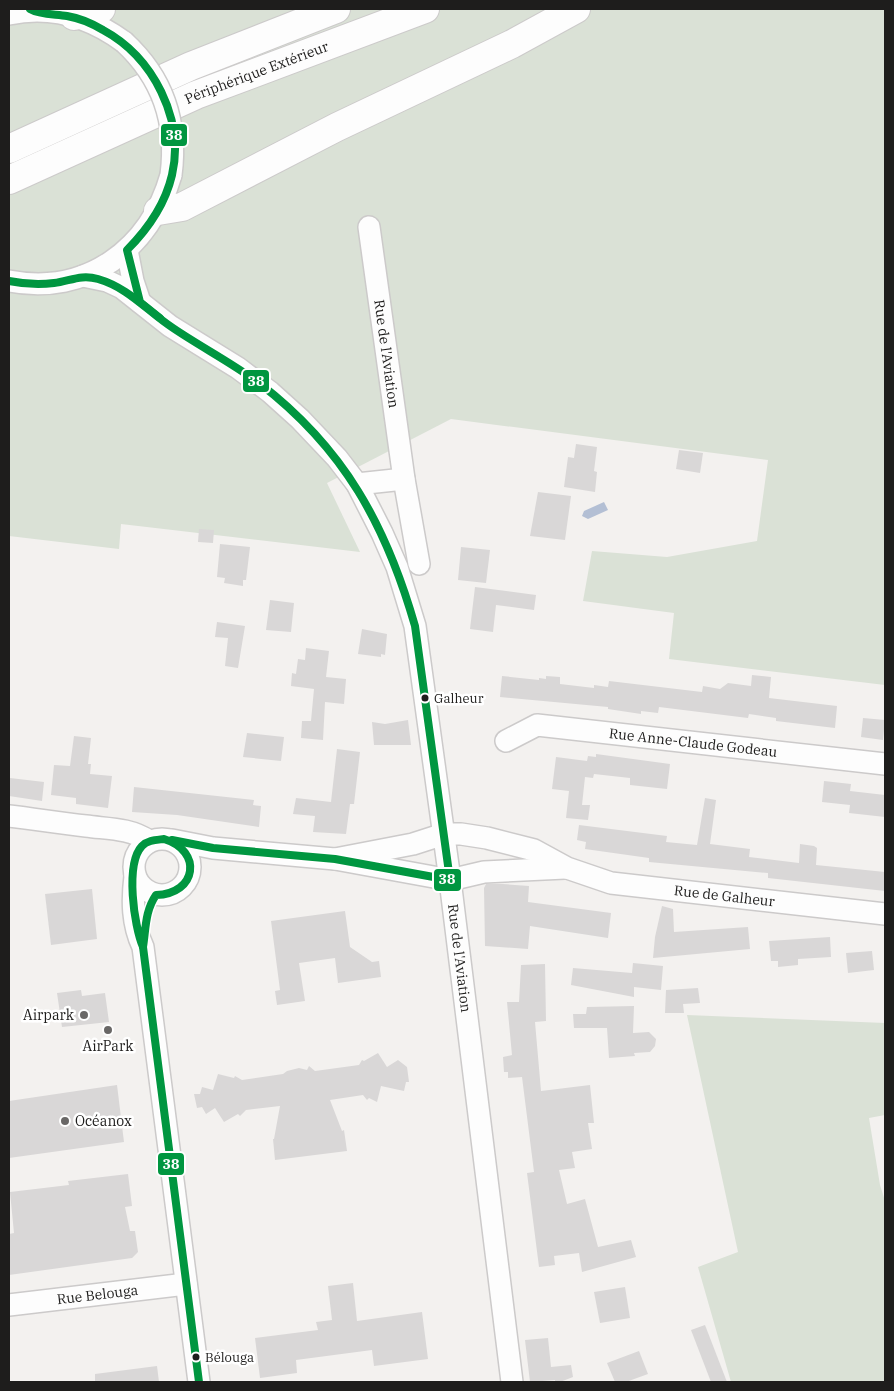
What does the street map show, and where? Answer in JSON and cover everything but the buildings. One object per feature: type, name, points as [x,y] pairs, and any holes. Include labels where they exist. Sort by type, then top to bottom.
[{"type":"highway","points":[[74,16],[101,9]]},
{"type":"highway","points":[[9,149],[191,66],[336,9]]},
{"type":"highway","name":"Périphérique Extérieur","points":[[9,180],[196,95],[425,9]]},
{"type":"highway","points":[[158,211],[182,207],[336,128],[512,44],[576,9]]},
{"type":"street","points":[[9,14],[32,10],[74,16],[100,26],[124,42],[149,69],[166,102],[174,138],[171,175],[158,211],[144,232],[127,250],[106,265],[83,276],[39,284],[9,281]]},
{"type":"street","name":"Rue de l'Aviation","points":[[369,228],[404,479],[419,564]]},
{"type":"street","points":[[127,250],[133,281],[140,302]]},
{"type":"street","name":"Rue de l'Aviation","points":[[83,276],[115,284],[170,326],[238,368],[270,392],[319,438],[356,484],[393,559],[415,626],[450,880],[512,1382]]},
{"type":"street","points":[[356,484],[404,479]]},
{"type":"street","name":"Rue Anne-Claude Godeau","points":[[506,741],[537,725],[885,764]]},
{"type":"street","points":[[9,816],[91,827],[111,827],[142,836],[149,841]]},
{"type":"street","points":[[91,827],[108,834],[135,867],[143,888],[156,895],[164,895],[178,890],[188,878],[190,871],[188,856],[182,846],[172,840]]},
{"type":"street","points":[[335,859],[413,844],[444,834]]},
{"type":"street","name":"Rue de Galheur","points":[[444,834],[487,838],[534,850],[567,868],[612,883],[753,897],[885,914]]},
{"type":"street","points":[[199,1382],[143,947],[135,923],[132,895],[135,867],[143,846],[149,841],[156,839],[172,840],[213,848],[335,859],[450,880]]},
{"type":"street","name":"Rue de Galheur","points":[[450,880],[484,872],[567,868]]},
{"type":"street","points":[[143,947],[146,912],[156,895]]},
{"type":"street","name":"Rue Belouga","points":[[9,1305],[186,1284]]},
{"type":"shaded area","points":[[9,9],[885,9],[885,685],[669,659],[674,613],[583,601],[592,551],[667,557],[757,541],[768,460],[451,419],[327,483],[360,552],[121,524],[119,549],[9,536]]},
{"type":"shaded area","points":[[687,1015],[885,1023],[885,1115],[869,1118],[880,1185],[885,1201],[885,1382],[731,1382],[698,1267],[738,1252]]},
{"type":"water","points":[[604,502],[608,510],[588,519],[582,516],[584,511]]},
{"type":"transit line","name":"38","points":[[30,9],[76,18],[103,30],[137,56],[161,92],[169,112],[174,133],[175,154],[172,175],[165,196],[155,216],[127,250],[140,302],[160,318]]},
{"type":"transit line","name":"38","points":[[9,281],[43,284],[86,277],[109,283],[128,294],[173,328],[249,376],[289,408],[315,434],[358,491],[390,555],[415,626],[450,880],[335,859],[213,848],[172,840]]},
{"type":"transit line","name":"38","points":[[164,839],[177,845],[185,853],[190,871],[187,880],[180,888],[170,893],[156,895],[152,901],[148,913],[143,947],[134,911],[132,880],[134,866],[137,855],[144,844],[149,841],[164,839]]},
{"type":"transit line","name":"38","points":[[143,947],[199,1382]]},
{"type":"place","name":"Galheur","points":[[425,698]]},
{"type":"place","name":"Airpark","points":[[84,1015]]},
{"type":"place","name":"AirPark","points":[[108,1030]]},
{"type":"place","name":"Océanox","points":[[65,1121]]},
{"type":"place","name":"Bélouga","points":[[196,1357]]}]
